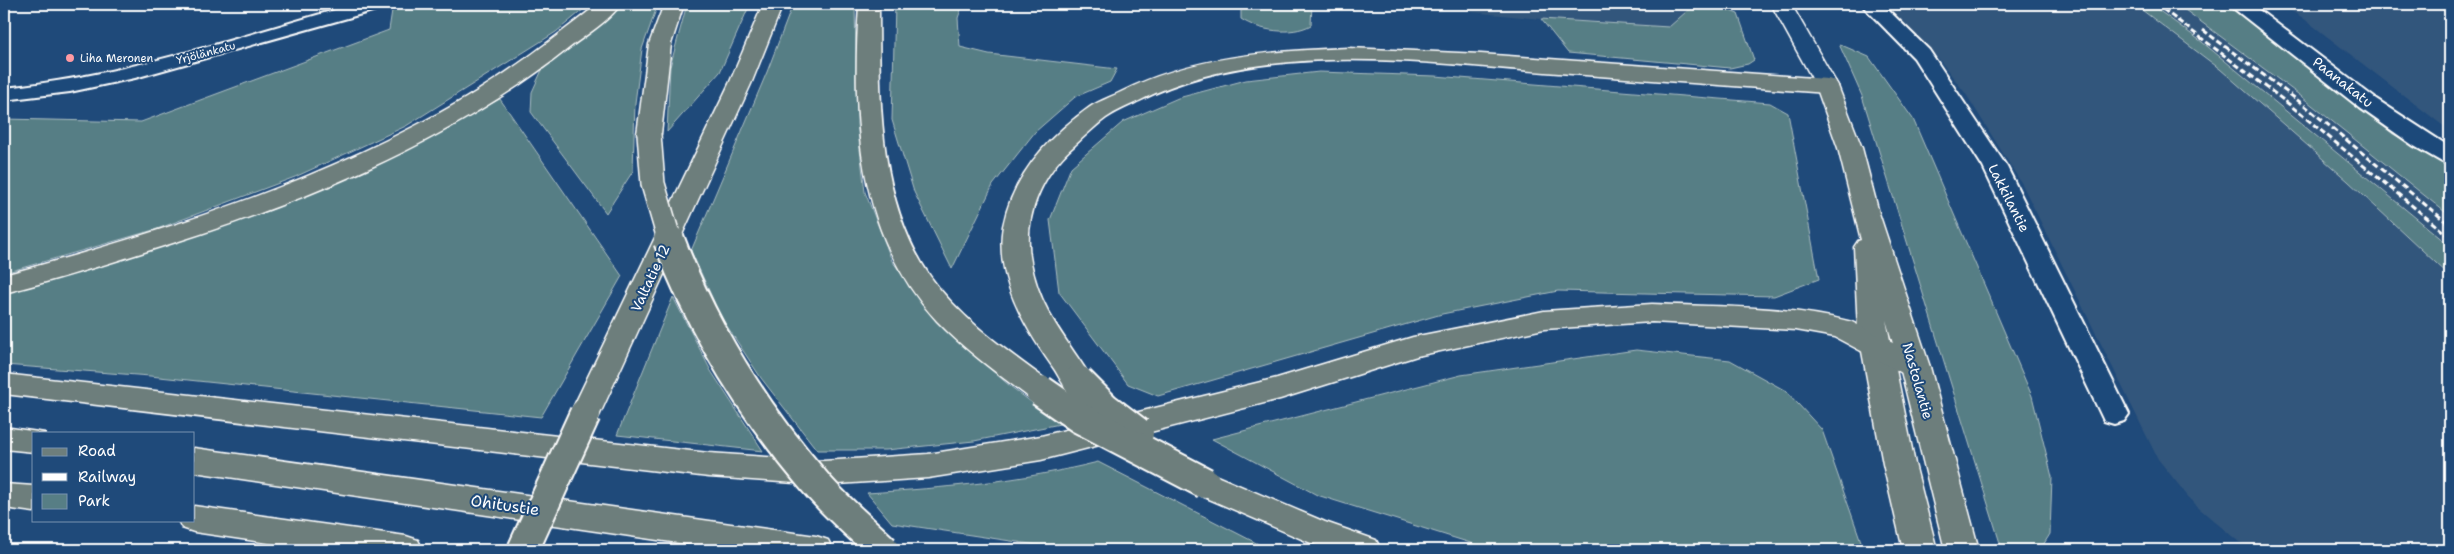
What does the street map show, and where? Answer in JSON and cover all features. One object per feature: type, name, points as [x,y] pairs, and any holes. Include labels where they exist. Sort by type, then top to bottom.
[{"type":"main road","points":[[4,284],[94,260],[196,228],[291,192],[372,156],[447,119],[516,78],[611,4]]},
{"type":"main road","points":[[674,4],[660,44],[649,134],[653,189],[671,248],[693,300],[714,338],[761,412],[820,488],[884,550]]},
{"type":"main road","name":"Valtatie 12","points":[[523,550],[740,84],[773,4]]},
{"type":"main road","points":[[869,4],[870,125],[874,158],[884,204],[896,242],[921,281],[946,313],[992,354],[1080,418],[1205,483],[1313,531],[1364,550]]},
{"type":"main road","name":"Nastolantie","points":[[1781,4],[1827,86],[1850,148],[1866,213],[1915,367],[1962,550]]},
{"type":"main road","points":[[1205,483],[1105,408],[1078,381],[1041,326],[1021,279],[1015,238],[1024,200],[1039,166],[1064,138],[1098,111],[1141,90],[1191,73],[1234,63],[1285,55],[1436,58],[1827,86]]},
{"type":"main road","name":"Nastolantie","points":[[1866,213],[1874,344],[1920,550]]},
{"type":"main road","points":[[4,384],[709,466],[823,473],[928,466],[1041,448],[1280,388],[1413,347],[1544,320],[1652,313],[1778,319],[1842,329],[1915,367]]},
{"type":"main road","points":[[4,438],[32,442]]},
{"type":"main road","name":"Ohitustie","points":[[195,460],[816,550]]},
{"type":"main road","points":[[4,496],[32,499]]},
{"type":"main road","points":[[195,519],[406,550]]},
{"type":"street","name":"Yrjölänkatu","points":[[4,94],[40,90],[149,68],[376,4]]},
{"type":"street","name":"Lakkilantie","points":[[1871,4],[1922,54],[1995,167],[2114,414]]},
{"type":"street","name":"Paanakatu","points":[[2238,4],[2274,28],[2396,124],[2424,143],[2450,157]]},
{"type":"shaded area","points":[[1469,4],[1695,4],[1669,27],[1541,19],[1471,12]]},
{"type":"shaded area","points":[[1879,4],[2134,4],[2220,69],[2348,181],[2450,276],[2450,550],[2257,550],[2239,542],[2194,504],[2158,459],[2022,184],[1966,94],[1938,58]]},
{"type":"shaded area","points":[[2150,4],[2177,4],[2302,97],[2450,216],[2450,246],[2202,42]]},
{"type":"shaded area","points":[[2280,4],[2450,4],[2450,131],[2303,18]]},
{"type":"green space","points":[[393,4],[590,4],[556,32],[406,126],[295,177],[157,229],[4,273],[4,119],[141,122],[389,30]]},
{"type":"green space","points":[[621,4],[658,4],[642,49],[635,103],[633,171],[606,213],[531,112],[532,92],[542,70]]},
{"type":"green space","points":[[687,4],[750,4],[720,72],[667,132],[670,67]]},
{"type":"green space","points":[[793,4],[855,4],[857,124],[865,192],[892,261],[946,331],[1010,386],[1060,424],[974,441],[886,450],[817,450],[761,378],[721,317],[691,251],[767,72]]},
{"type":"green space","points":[[895,4],[963,4],[958,18],[960,47],[989,54],[1117,69],[1110,82],[1075,97],[1035,132],[993,185],[952,269],[914,192],[892,120]]},
{"type":"green space","points":[[1241,4],[1312,4],[1311,25],[1285,31],[1257,27],[1241,19]]},
{"type":"green space","points":[[1695,4],[1712,4],[1738,14],[1754,60],[1748,64],[1730,68],[1568,53],[1541,19],[1669,27]]},
{"type":"green space","points":[[2134,4],[2150,4],[2202,42],[2450,246],[2450,276],[2348,181],[2220,69]]},
{"type":"green space","points":[[2177,4],[2226,4],[2262,28],[2393,134],[2450,164],[2450,216],[2302,97]]},
{"type":"green space","points":[[1839,44],[1869,57],[1913,119],[2032,396],[2052,477],[2050,534],[2040,550],[2006,550],[2000,543],[1862,96]]},
{"type":"green space","points":[[1319,72],[1435,76],[1770,103],[1788,113],[1819,279],[1774,296],[1558,291],[1442,314],[1158,396],[1128,384],[1059,292],[1050,220],[1071,167],[1123,122],[1178,98],[1246,80]]},
{"type":"green space","points":[[500,99],[622,276],[541,417],[150,376],[4,365],[4,293],[34,286],[198,235],[360,173]]},
{"type":"green space","points":[[673,297],[711,371],[763,451],[617,435]]},
{"type":"green space","points":[[1636,350],[1730,360],[1786,391],[1822,430],[1864,550],[1493,550],[1317,495],[1212,439],[1461,375]]},
{"type":"green space","points":[[1098,462],[1270,550],[1070,550],[892,523],[867,493],[983,483],[1069,469]]},
{"type":"railway","points":[[2156,4],[2290,105],[2450,237]]},
{"type":"railway","points":[[2203,30],[2304,105],[2450,225]]},
{"type":"place","name":"Liha Meronen","points":[[70,58]]}]
